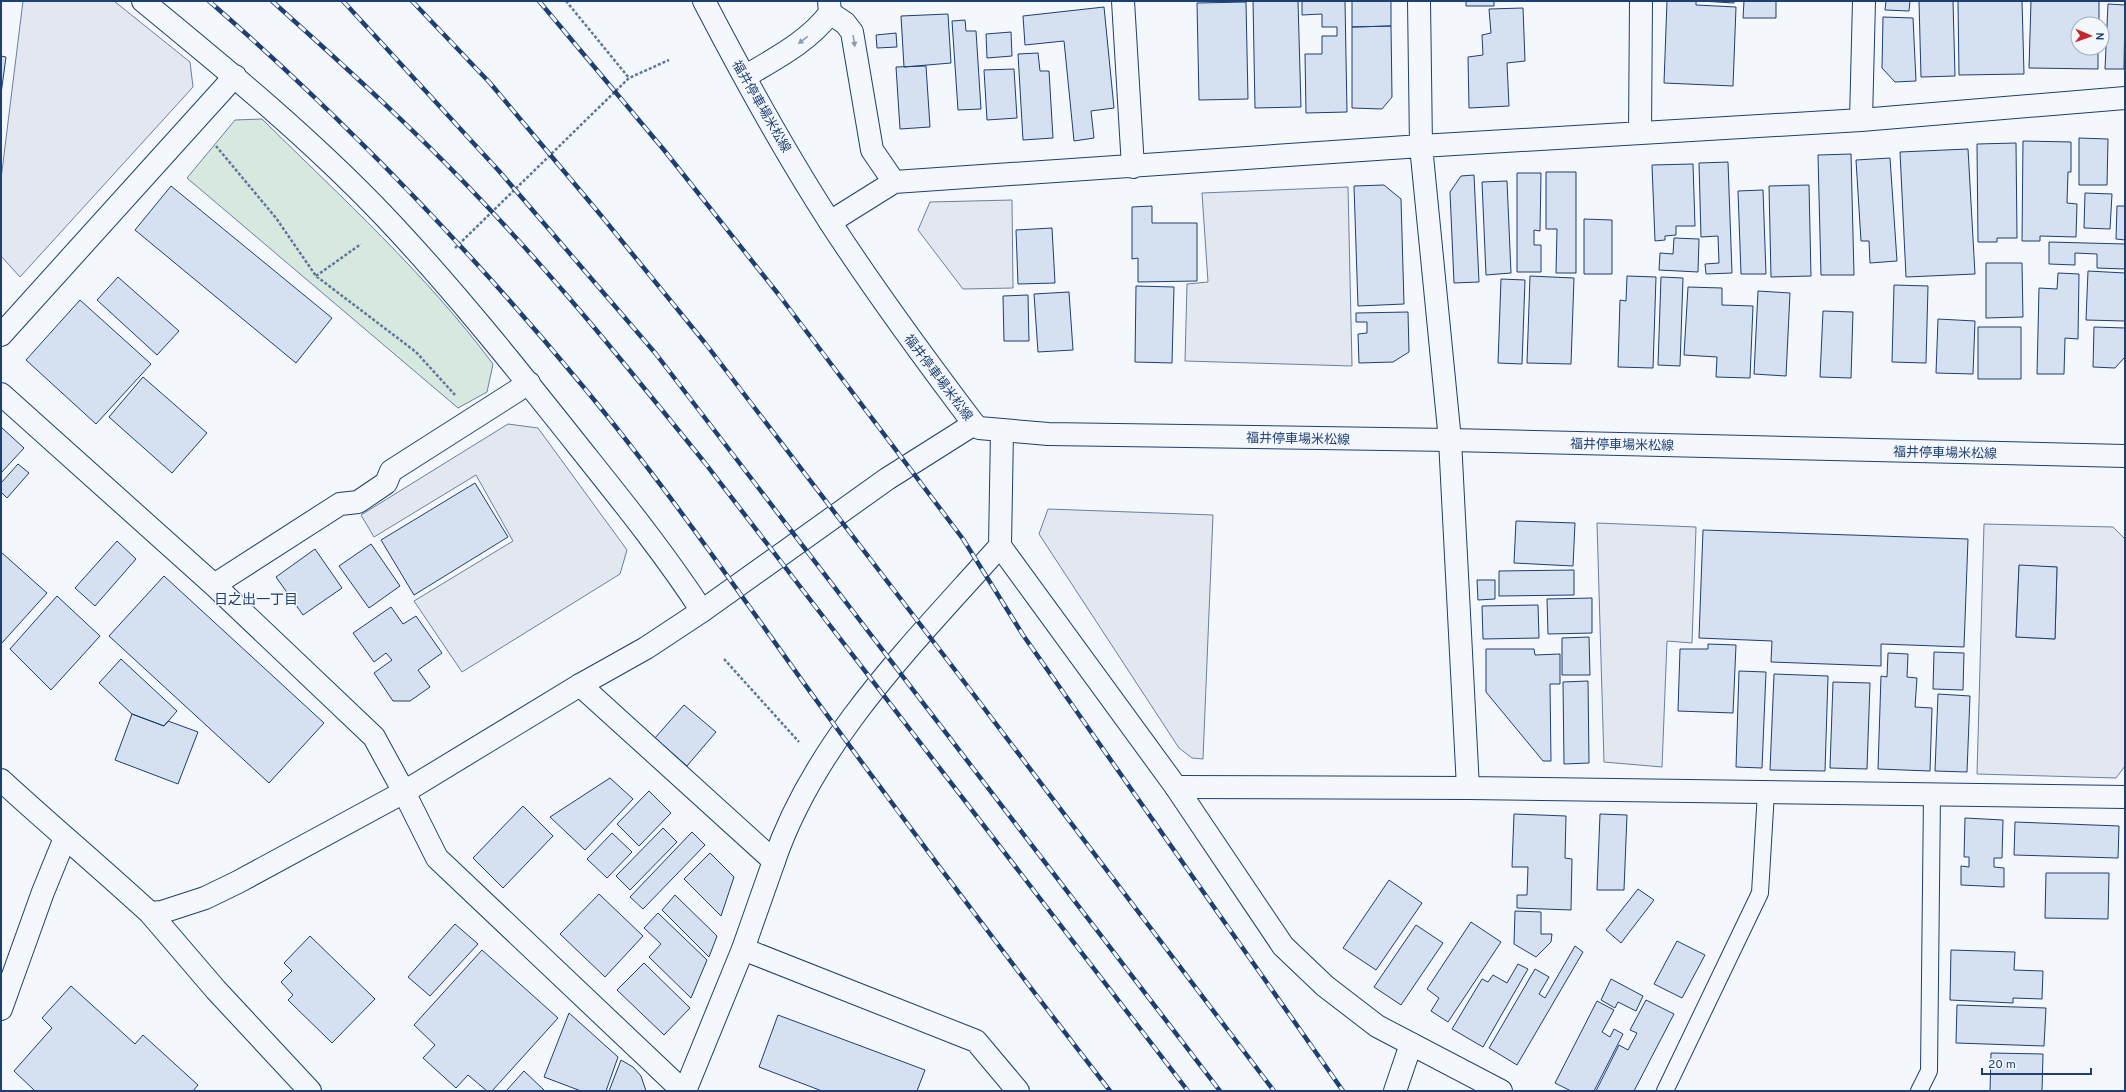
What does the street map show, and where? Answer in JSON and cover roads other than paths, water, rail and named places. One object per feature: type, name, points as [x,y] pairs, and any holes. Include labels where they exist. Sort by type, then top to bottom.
[{"type":"street","points":[[143,1],[234,76],[337,169],[386,217],[529,384],[671,563],[702,611]]},
{"type":"street","name":"福井停車場米松線","points":[[704,1],[830,222],[915,345],[974,424],[979,428],[1048,434],[1450,440],[2125,456]]},
{"type":"street","points":[[1123,1],[1133,167]]},
{"type":"street","points":[[1419,1],[1421,146],[1450,440],[1468,788]]},
{"type":"street","points":[[1640,133],[1641,1]]},
{"type":"street","points":[[1861,120],[1864,1]]},
{"type":"street","points":[[746,76],[796,46],[817,29],[829,7],[852,32],[872,150],[894,182]]},
{"type":"street","points":[[1,335],[234,76]]},
{"type":"street","points":[[830,222],[894,182],[1133,167],[1421,146],[1861,120],[2125,98]]},
{"type":"street","points":[[214,585],[340,504],[358,502],[386,483],[391,471],[529,384]]},
{"type":"street","points":[[1,394],[214,585],[374,736],[404,792],[436,858],[684,1091],[743,949],[788,822],[820,764],[881,680],[1000,546]]},
{"type":"street","points":[[150,913],[162,912],[205,898],[238,882],[404,792],[580,685],[646,648],[702,611],[887,479],[974,424]]},
{"type":"street","points":[[1002,430],[1000,546],[1176,787],[1283,946],[1325,986],[1377,1026],[1501,1091]]},
{"type":"street","points":[[580,685],[774,861]]},
{"type":"street","points":[[1,780],[65,838],[106,872],[150,913],[216,990],[310,1091]]},
{"type":"street","points":[[1176,787],[1468,788],[2125,797]]},
{"type":"street","points":[[1,1009],[43,892],[65,838]]},
{"type":"street","points":[[743,949],[976,1041],[1018,1091]]},
{"type":"street","points":[[1395,1091],[1411,1044]]},
{"type":"lane","points":[[1665,1091],[1760,893],[1766,792]]},
{"type":"lane","points":[[1919,1091],[1929,1072],[1932,794]]},
{"type":"railway","points":[[209,1],[307,90],[402,185],[494,283],[581,384],[673,502],[819,704],[999,947],[1110,1091]]},
{"type":"railway","points":[[272,1],[358,79],[441,159],[522,245],[602,337],[705,463],[1188,1091]]},
{"type":"railway","points":[[343,1],[499,171],[656,354],[1220,1091]]},
{"type":"railway","points":[[412,1],[490,83],[705,343],[1274,1091]]},
{"type":"railway","points":[[539,1],[664,150],[779,295],[963,539],[1023,635],[1343,1091]]},
{"type":"district","name":"日之出一丁目","points":[[256,599]]}]
